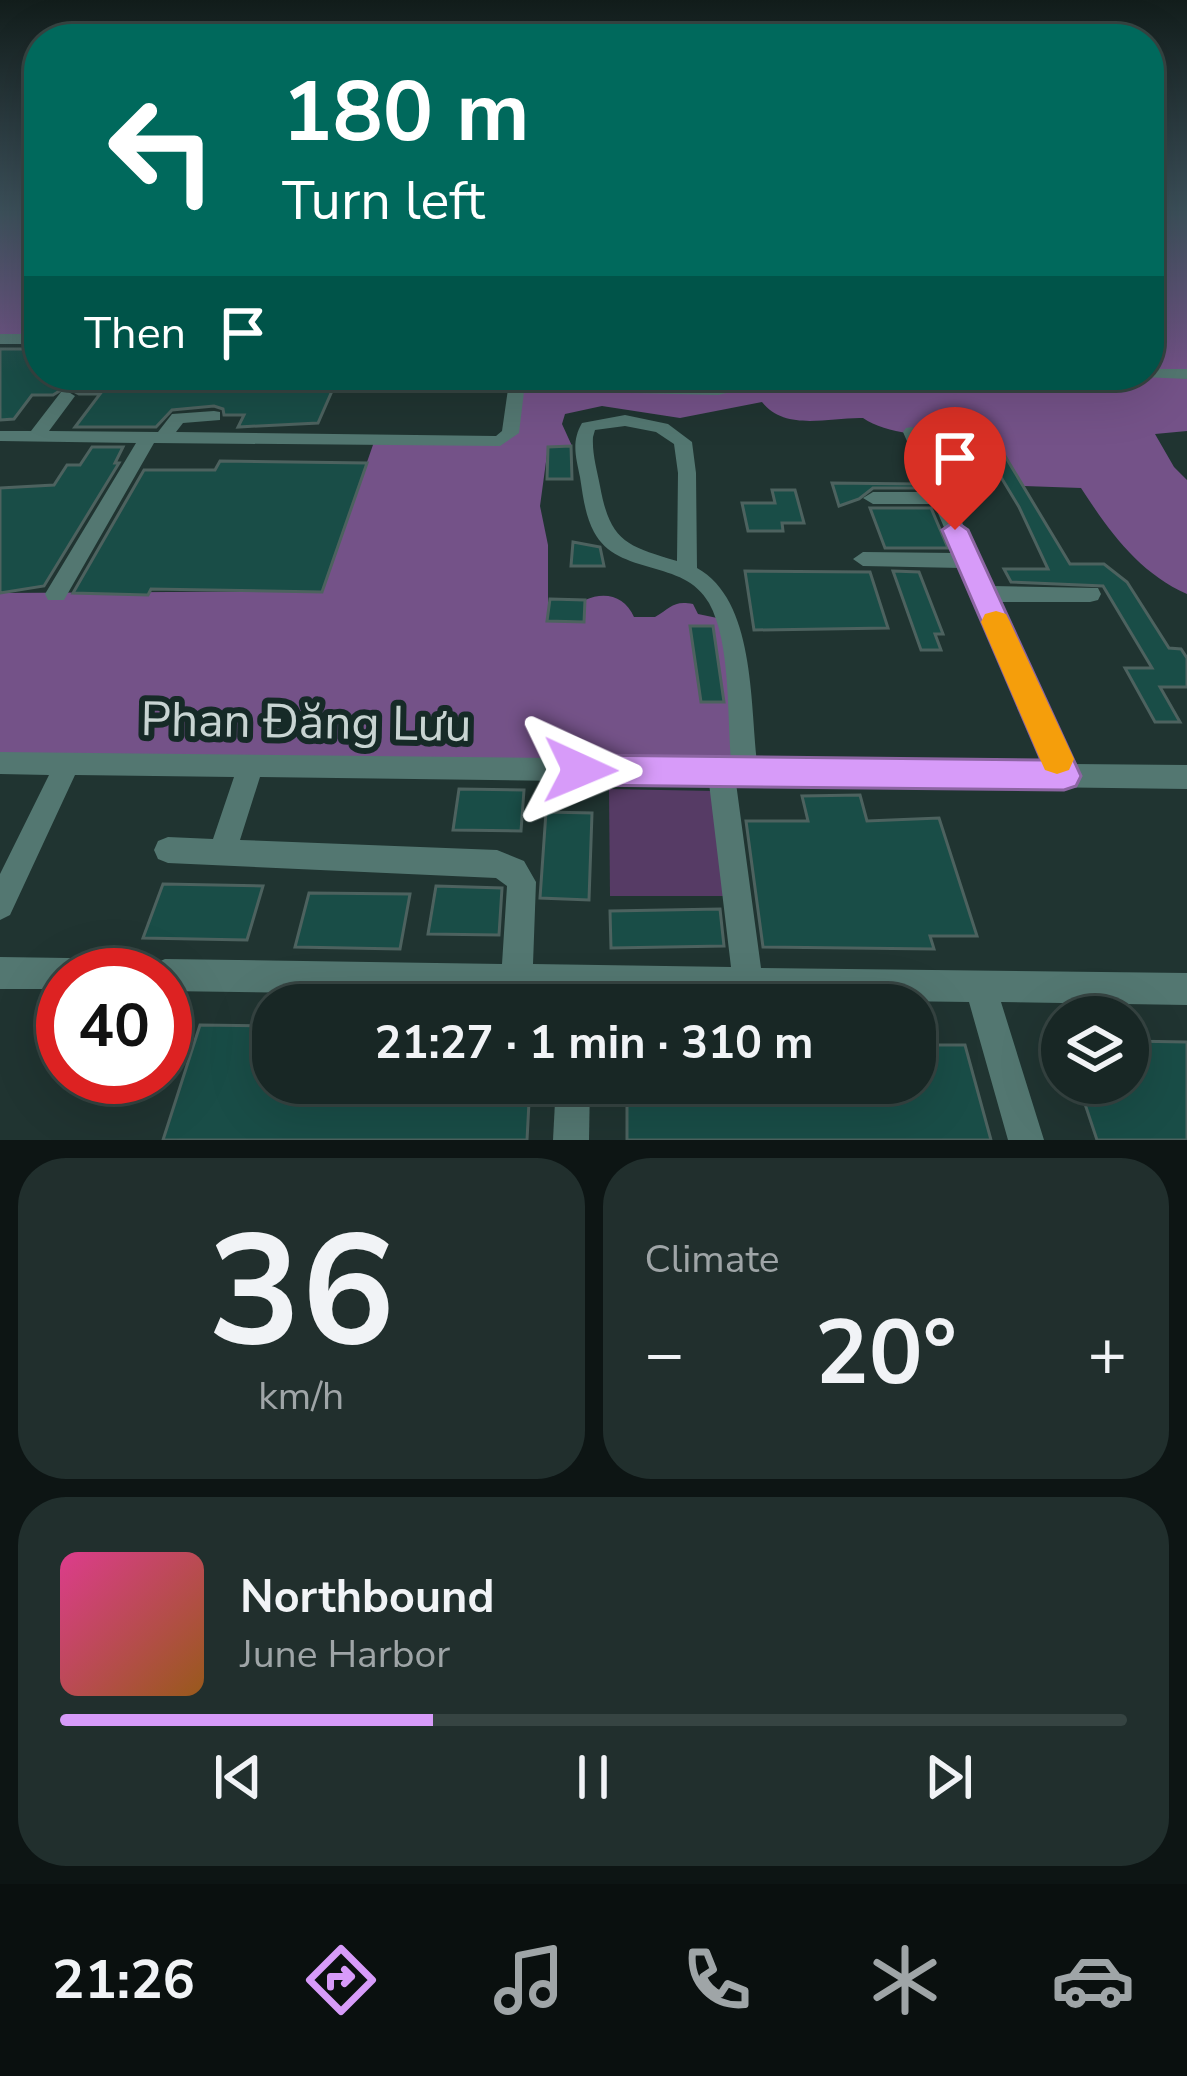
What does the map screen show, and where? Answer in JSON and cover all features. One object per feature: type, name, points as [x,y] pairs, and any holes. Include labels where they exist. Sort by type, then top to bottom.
[{"type":"street","points":[[0,436],[500,441],[509,433],[516,390]]},
{"type":"street","points":[[36,437],[67,396]]},
{"type":"street","points":[[56,594],[154,439],[178,418],[214,416]]},
{"type":"street","points":[[687,569],[687,461],[682,442],[644,422],[588,427],[583,440],[602,530],[625,552],[687,569],[723,607],[748,983]]},
{"type":"street","points":[[912,432],[1064,776]]},
{"type":"street","points":[[873,498],[941,498]]},
{"type":"street","points":[[863,559],[968,561]]},
{"type":"street","points":[[983,594],[1090,594]]},
{"type":"street","name":"Phan Đăng Lưu","points":[[0,763],[1187,777]]},
{"type":"street","points":[[0,905],[68,764]]},
{"type":"street","points":[[222,852],[251,766]]},
{"type":"street","points":[[168,850],[497,864],[514,871],[522,882],[518,980]]},
{"type":"street","points":[[0,973],[36,974]]},
{"type":"street","points":[[192,975],[536,984]]},
{"type":"street","points":[[731,984],[1187,989]]},
{"type":"street","points":[[980,986],[1025,1140]]},
{"type":"street","points":[[571,1140],[572,1104]]},
{"type":"shaded area","points":[[0,265],[24,265],[24,338],[0,338]]},
{"type":"shaded area","points":[[1164,265],[1187,265],[1187,372],[1164,372]]},
{"type":"shaded area","points":[[1164,375],[1187,375],[1187,431],[1155,434],[1187,480],[1187,594],[1140,563],[1081,488],[1024,486],[993,436],[907,433],[863,418],[796,420],[762,402],[680,418],[602,406],[565,414],[562,424],[572,446],[548,447],[540,506],[548,545],[548,621],[584,622],[585,600],[600,596],[620,600],[634,617],[655,617],[686,603],[693,604],[698,614],[722,619],[739,762],[0,754],[0,593],[322,591],[374,442],[500,443],[516,390],[1164,390]]},
{"type":"shaded area","points":[[609,789],[714,791],[724,896],[610,896]]},
{"type":"building","points":[[0,349],[24,349],[24,390],[61,390],[32,395],[14,419],[0,420]]},
{"type":"building","points":[[72,390],[332,390],[318,423],[238,427],[244,415],[224,415],[223,409],[214,406],[172,410],[156,427],[75,427],[100,394]]},
{"type":"building","points":[[939,436],[993,436],[1070,564],[1104,564],[1127,582],[1169,648],[1181,649],[1187,658],[1187,687],[1160,687],[1180,722],[1155,722],[1125,668],[1152,668],[1103,586],[1011,582],[1004,569],[1048,569],[1019,507],[984,449],[946,449]]},
{"type":"building","points":[[571,446],[572,479],[547,479],[548,447]]},
{"type":"building","points":[[92,447],[123,447],[115,463],[119,463],[44,586],[0,593],[0,488],[54,485],[67,465],[80,465]]},
{"type":"building","points":[[220,461],[367,463],[322,592],[151,589],[148,595],[73,593],[144,470],[215,470]]},
{"type":"building","points":[[832,483],[917,484],[919,488],[873,488],[839,506]]},
{"type":"building","points":[[772,490],[795,490],[804,523],[782,523],[783,531],[748,531],[742,503],[775,503]]},
{"type":"building","points":[[870,508],[931,508],[948,548],[885,548]]},
{"type":"building","points":[[573,542],[600,547],[604,566],[571,566]]},
{"type":"building","points":[[745,571],[870,572],[888,628],[754,630]]},
{"type":"building","points":[[893,571],[919,572],[943,634],[935,634],[941,650],[921,650]]},
{"type":"building","points":[[550,599],[585,600],[584,622],[547,621]]},
{"type":"building","points":[[690,626],[713,626],[724,702],[701,702]]},
{"type":"building","points":[[459,789],[524,790],[521,831],[453,830]]},
{"type":"building","points":[[860,795],[867,821],[939,818],[977,936],[930,936],[934,949],[763,947],[746,821],[808,821],[802,796]]},
{"type":"building","points":[[546,812],[592,813],[589,900],[540,898]]},
{"type":"building","points":[[163,884],[263,886],[247,940],[143,938]]},
{"type":"building","points":[[436,886],[502,888],[499,935],[428,934]]},
{"type":"building","points":[[309,893],[410,894],[400,949],[295,947]]},
{"type":"building","points":[[720,909],[724,946],[611,948],[610,911]]},
{"type":"building","points":[[200,1025],[252,1026],[252,1104],[529,1104],[527,1140],[163,1140],[175,1104],[192,1104],[192,1050]]},
{"type":"building","points":[[1149,1041],[1187,1042],[1187,1140],[1097,1140],[1085,1104],[1149,1104]]},
{"type":"building","points":[[936,1045],[965,1045],[991,1140],[627,1140],[627,1104],[936,1104]]},
{"type":"slow traffic","points":[[996,622],[1057,759]]},
{"type":"route","points":[[580,770],[1064,776],[955,530]]}]
